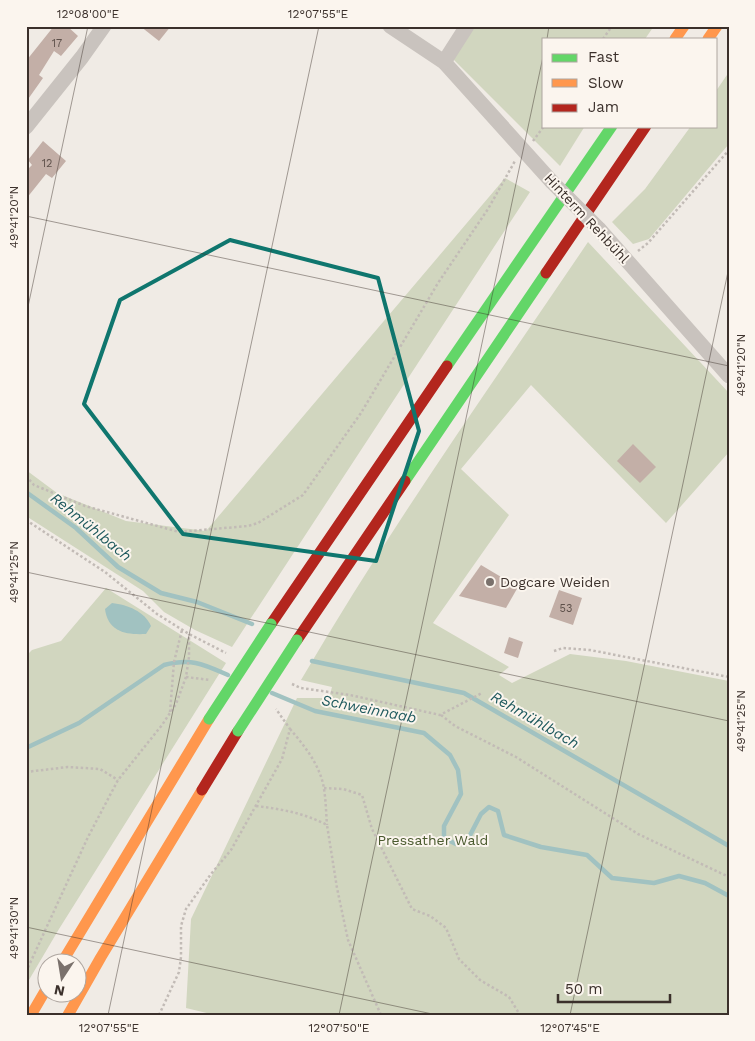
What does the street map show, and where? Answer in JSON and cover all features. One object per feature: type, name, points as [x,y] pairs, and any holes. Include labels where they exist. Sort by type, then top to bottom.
[{"type":"highway","points":[[676,38],[684,26]]},
{"type":"highway","points":[[709,38],[717,26]]},
{"type":"highway","points":[[67,954],[209,719],[271,624],[611,128]]},
{"type":"highway","points":[[68,1015],[106,948],[238,732],[297,640],[645,128]]},
{"type":"highway","points":[[31,1015],[38,1003]]},
{"type":"street","points":[[26,127],[82,58],[104,26]]},
{"type":"street","name":"Hinterm Rehbühl","points":[[390,26],[444,62],[552,182],[599,229],[729,376]]},
{"type":"street","points":[[444,62],[467,26]]},
{"type":"path","points":[[604,38],[612,26]]},
{"type":"path","points":[[26,476],[34,485],[85,506],[179,532],[248,526],[303,495],[361,413],[438,283],[488,209],[522,149]]},
{"type":"path","points":[[627,261],[648,243],[729,150]]},
{"type":"path","points":[[26,520],[47,533]]},
{"type":"path","points":[[170,714],[173,672],[182,630]]},
{"type":"path","points":[[26,972],[88,837],[118,780],[176,704],[188,667],[188,634]]},
{"type":"path","points":[[554,651],[563,648],[590,650],[729,677]]},
{"type":"path","points":[[482,693],[440,714],[455,726],[516,757],[638,834],[729,877]]},
{"type":"path","points":[[277,709],[290,729],[306,747],[319,772],[324,788],[327,824],[337,888],[348,940],[381,1015]]},
{"type":"path","points":[[159,1015],[179,972],[182,926],[186,909],[231,850],[282,759],[290,729]]},
{"type":"path","points":[[26,772],[68,767],[100,769],[118,780]]},
{"type":"path","points":[[324,788],[343,789],[362,795],[372,829],[412,909],[430,916],[446,928],[459,959],[480,980],[509,998],[520,1015]]},
{"type":"path","points":[[256,806],[310,816],[327,824]]},
{"type":"highlighted area","points":[[230,240],[378,278],[419,431],[376,561],[183,534],[84,404],[120,300]]},
{"type":"green space","points":[[475,26],[654,26],[646,38],[542,38],[542,128],[584,128],[560,166],[452,58]]},
{"type":"green space","points":[[729,72],[728,145],[649,239],[633,244],[612,222],[645,189],[690,128],[718,128],[718,88]]},
{"type":"green space","points":[[505,178],[530,192],[232,647],[195,630],[164,612],[143,591],[26,516],[26,470],[57,493],[126,521],[206,531]]},
{"type":"green space","name":"Pressather Wald","points":[[588,242],[729,393],[729,452],[666,523],[531,385],[461,469],[509,515],[433,623],[509,667],[499,675],[512,683],[570,654],[626,661],[729,681],[729,1015],[215,1015],[186,1008],[191,919],[297,698],[329,698],[332,687],[301,680],[405,513]]},
{"type":"green space","points":[[106,588],[226,663],[44,954],[38,954],[38,965],[26,985],[26,656],[32,650],[61,641]]},
{"type":"water","points":[[112,603],[130,607],[144,616],[151,626],[146,634],[125,633],[114,627],[107,617],[105,609]]},
{"type":"building","points":[[54,26],[67,26],[78,36],[61,56],[54,51],[39,75],[43,78],[26,102],[26,61]]},
{"type":"building","points":[[140,26],[171,26],[159,41]]},
{"type":"building","points":[[43,141],[66,161],[52,178],[46,174],[26,199],[26,171],[32,165],[28,160]]},
{"type":"building","points":[[633,444],[656,467],[640,483],[617,461]]},
{"type":"building","name":"Dogcare Weiden","points":[[481,565],[518,587],[506,608],[459,596]]},
{"type":"building","points":[[559,590],[582,598],[573,625],[549,617]]},
{"type":"building","points":[[509,637],[523,642],[518,658],[504,653]]},
{"type":"waterway","name":"Rehmühlbach","points":[[26,492],[76,528],[118,567],[161,593],[197,602],[252,624]]},
{"type":"waterway","name":"Rehmühlbach","points":[[312,661],[464,693],[729,846]]},
{"type":"waterway","name":"Schweinnaab","points":[[26,748],[79,723],[164,665],[182,662],[197,663],[228,675]]},
{"type":"waterway","name":"Schweinnaab","points":[[272,693],[315,711],[424,733],[450,755],[458,770],[461,794],[444,826],[444,838],[456,844],[467,841],[481,814],[489,807],[498,811],[504,835],[541,847],[587,855],[612,878],[654,883],[679,876],[705,883],[729,896]]},
{"type":"traffic: fast","points":[[447,366],[611,128]]},
{"type":"traffic: fast","points":[[405,481],[546,273]]},
{"type":"traffic: fast","points":[[209,719],[271,624]]},
{"type":"traffic: fast","points":[[238,731],[297,640]]},
{"type":"traffic: slow","points":[[676,38],[684,26]]},
{"type":"traffic: slow","points":[[709,38],[717,26]]},
{"type":"traffic: slow","points":[[67,954],[209,719]]},
{"type":"traffic: slow","points":[[68,1015],[202,790]]},
{"type":"traffic: slow","points":[[31,1015],[38,1003]]},
{"type":"traffic: jam","points":[[546,273],[645,128]]},
{"type":"traffic: jam","points":[[271,624],[447,366]]},
{"type":"traffic: jam","points":[[297,640],[405,481]]},
{"type":"traffic: jam","points":[[202,790],[238,731]]},
{"type":"place","name":"Dogcare Weiden","points":[[490,582]]}]
